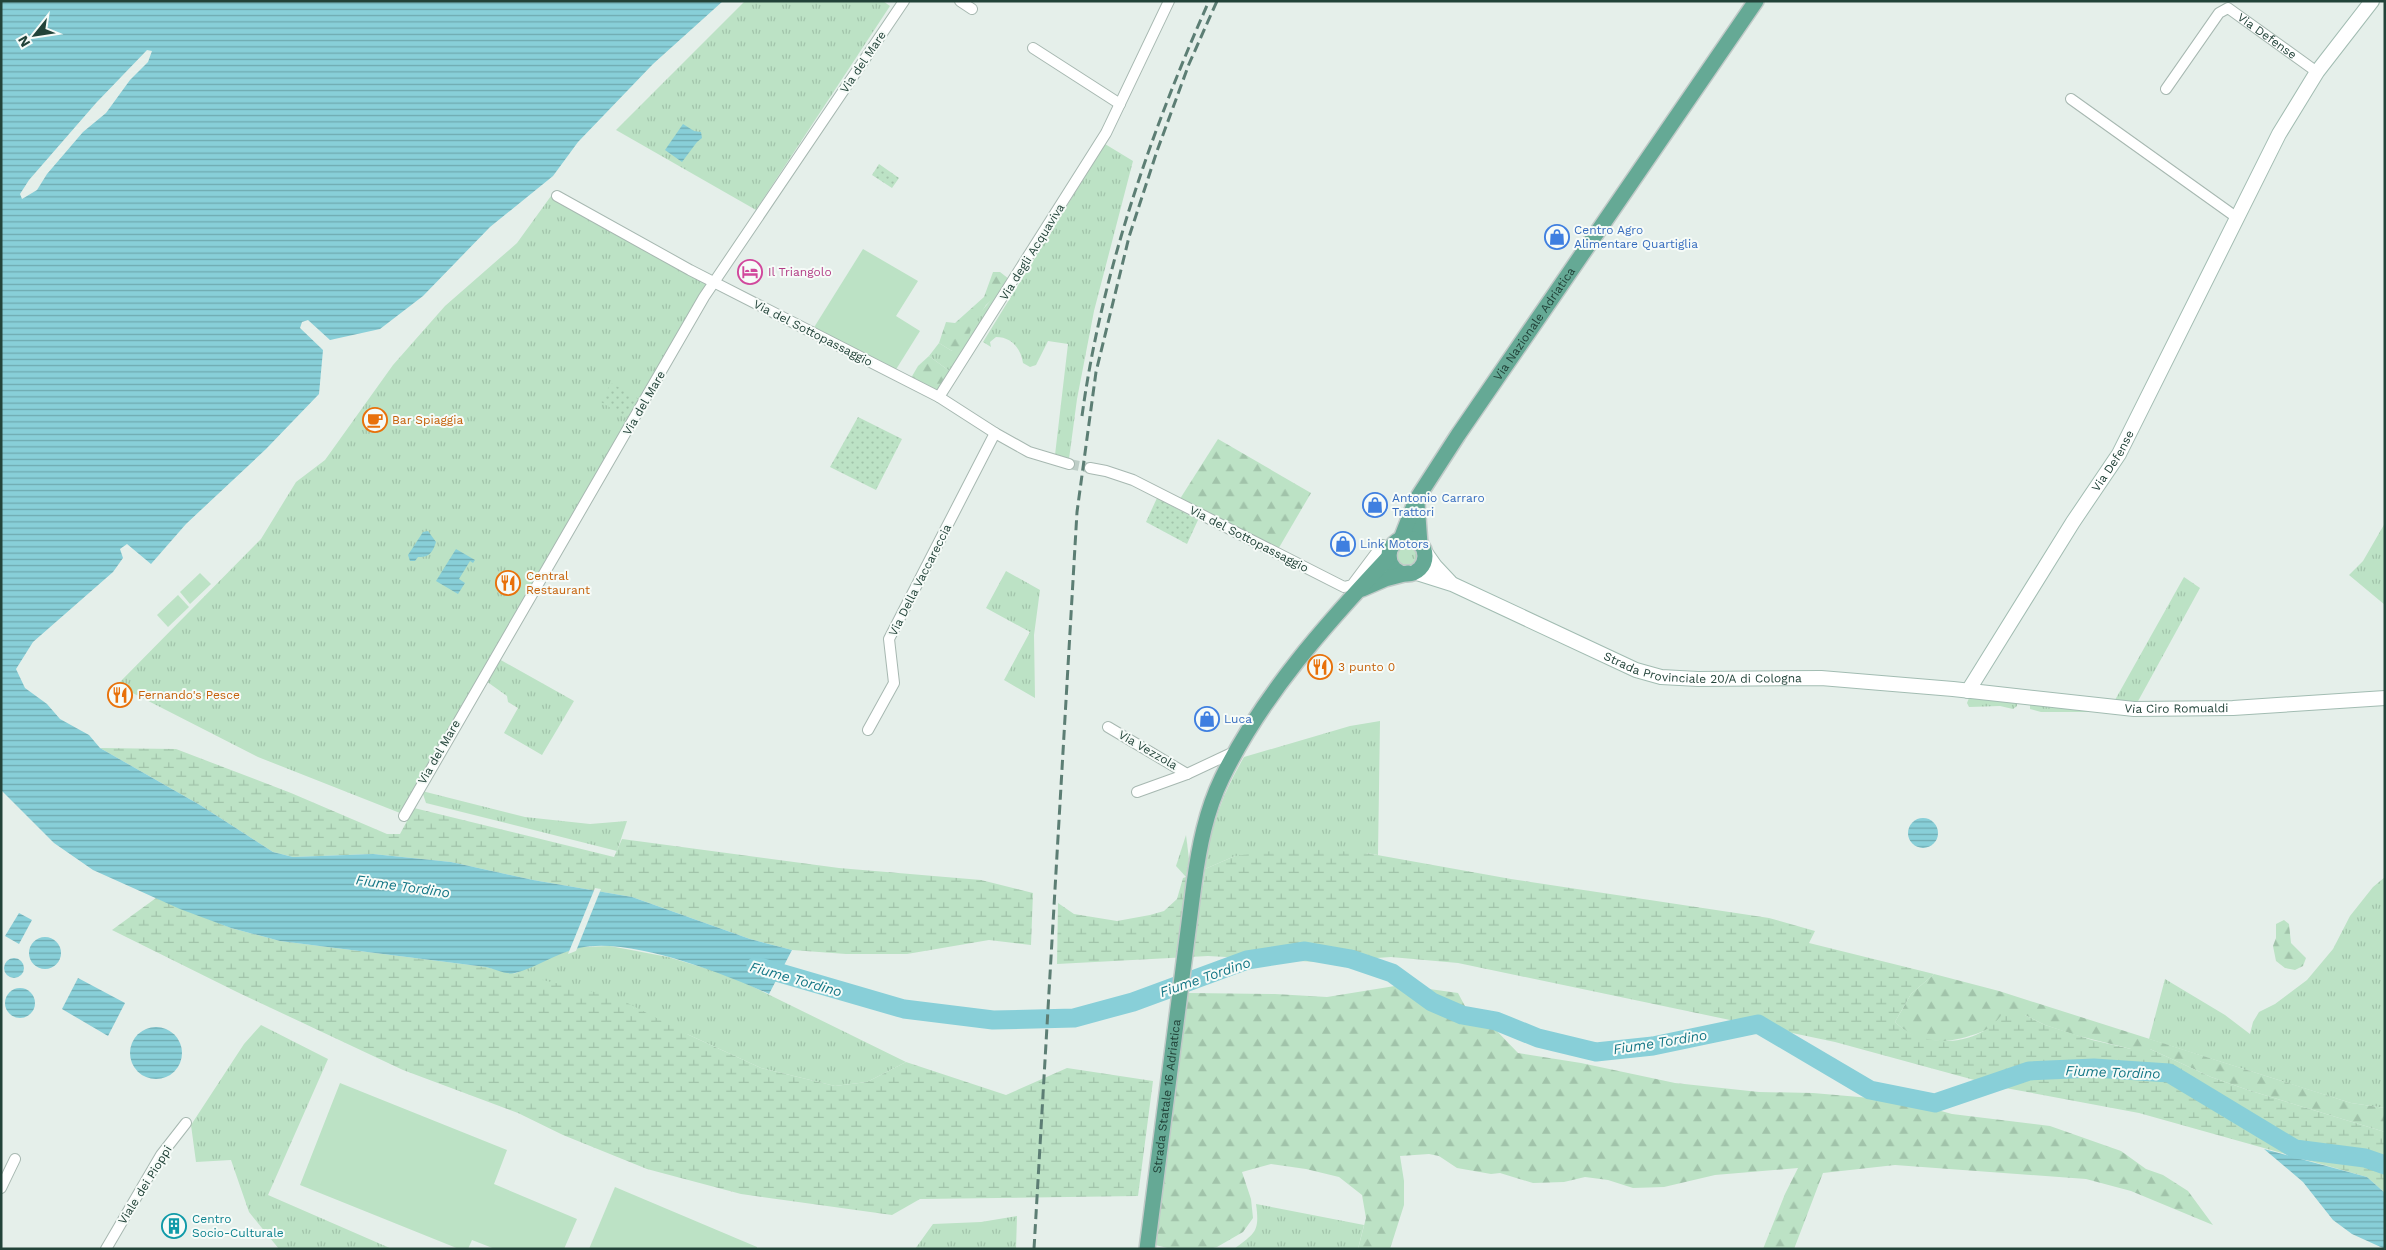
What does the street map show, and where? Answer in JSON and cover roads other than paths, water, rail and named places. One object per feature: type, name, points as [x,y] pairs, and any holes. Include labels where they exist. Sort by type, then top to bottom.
[{"type":"main road","name":"Via Nazionale Adriatica","points":[[1194,884],[1204,825],[1222,778],[1233,756],[1278,687],[1394,548],[1416,500],[1463,427],[1756,1]]},
{"type":"main road","name":"Via Defense","points":[[1968,691],[2073,522],[2120,454],[2236,217],[2279,134],[2318,72],[2372,1]]},
{"type":"main road","points":[[1416,500],[1424,560],[1418,569],[1411,573],[1395,569],[1394,548],[1411,538],[1422,546]]},
{"type":"main road","name":"Strada Provinciale 20/A di Cologna","points":[[1422,546],[1435,566],[1452,584]]},
{"type":"main road","name":"Via Nazionale Adriatica","points":[[1356,592],[1385,579],[1411,573]]},
{"type":"main road","name":"Strada Provinciale 20/A di Cologna","points":[[1411,573],[1452,584],[1636,670],[1661,676],[1698,679],[1821,678],[1968,691]]},
{"type":"main road","name":"Via Ciro Romualdi","points":[[1968,691],[2134,709],[2233,708],[2385,698]]},
{"type":"main road","name":"Strada Statale 16 Adriatica","points":[[1147,1249],[1194,884]]},
{"type":"street","name":"Via del Mare","points":[[404,816],[412,799],[714,282],[904,1]]},
{"type":"street","points":[[960,1],[972,9]]},
{"type":"street","name":"Via degli Acquaviva","points":[[939,398],[1106,133],[1169,1]]},
{"type":"street","name":"Via Defense","points":[[2166,89],[2219,13],[2228,8],[2318,72]]},
{"type":"street","points":[[1032,48],[1120,104]]},
{"type":"street","points":[[2071,99],[2236,217]]},
{"type":"street","name":"Via del Sottopassaggio","points":[[557,196],[714,282],[939,398],[1029,452],[1070,464]]},
{"type":"street","name":"Via Della Vaccareccia","points":[[868,730],[894,683],[889,639],[995,433]]},
{"type":"street","name":"Via del Sottopassaggio","points":[[1090,468],[1133,480],[1344,587],[1352,585],[1382,545],[1394,548]]},
{"type":"street","name":"Via Vezzola","points":[[1108,727],[1187,774]]},
{"type":"street","name":"Via Vezzola","points":[[1137,792],[1233,756]]},
{"type":"street","name":"Viale dei Pioppi","points":[[106,1249],[161,1155],[186,1123]]},
{"type":"street","points":[[1,1188],[15,1159]]},
{"type":"water","points":[[1,1],[723,1],[653,64],[578,142],[553,176],[490,227],[423,296],[380,329],[330,340],[308,320],[302,322],[300,328],[323,350],[319,394],[266,449],[186,524],[151,564],[127,544],[120,549],[123,558],[113,572],[33,642],[16,669],[25,688],[47,704],[60,719],[89,735],[100,748],[200,805],[273,852],[293,857],[373,854],[451,862],[533,880],[632,897],[750,939],[792,950],[769,994],[702,967],[649,952],[623,947],[599,946],[579,948],[523,971],[504,973],[486,967],[280,941],[231,928],[180,909],[93,870],[54,843],[1,790]]},
{"type":"water","points":[[683,124],[694,131],[701,132],[702,138],[682,162],[665,150]]},
{"type":"water","points":[[428,531],[436,542],[432,551],[428,555],[418,557],[415,561],[410,561],[408,555],[423,532]]},
{"type":"water","points":[[456,549],[475,560],[473,563],[470,561],[459,579],[465,583],[458,594],[436,581]]},
{"type":"water","points":[[1923,818],[1933,823],[1938,833],[1933,843],[1923,848],[1913,843],[1908,833],[1913,823]]},
{"type":"water","points":[[19,913],[32,920],[19,944],[5,936]]},
{"type":"water","points":[[45,937],[51,938],[56,942],[60,947],[60,959],[56,964],[51,968],[45,969],[39,968],[34,964],[30,959],[29,953],[30,947],[34,942],[39,938]]},
{"type":"water","points":[[14,958],[21,961],[24,968],[21,975],[14,978],[7,975],[4,968],[7,961]]},
{"type":"water","points":[[78,978],[125,1003],[108,1036],[62,1009]]},
{"type":"water","points":[[20,988],[31,992],[35,1003],[31,1014],[20,1018],[9,1014],[5,1003],[9,992]]},
{"type":"water","points":[[151,1027],[161,1027],[170,1031],[178,1039],[182,1053],[178,1067],[170,1075],[161,1079],[151,1079],[142,1075],[134,1067],[130,1058],[130,1048],[134,1039],[142,1031]]},
{"type":"water","points":[[2264,1149],[2367,1177],[2385,1193],[2385,1249],[2352,1234],[2333,1220],[2303,1182]]},
{"type":"waterway","name":"Fiume Tordino","points":[[756,966],[904,1009],[993,1020],[1074,1018],[1133,1002],[1247,960],[1305,951],[1351,959],[1392,973],[1432,1002],[1462,1015],[1496,1021],[1538,1038],[1596,1052],[1653,1046],[1758,1024],[1870,1090],[1935,1103],[2029,1071],[2094,1068],[2169,1073],[2295,1149],[2365,1158],[2385,1165]]},
{"type":"tunnel","points":[[1069,464],[1090,468]]},
{"type":"railway","points":[[1082,416],[1102,310],[1131,204],[1167,101],[1209,1]]},
{"type":"railway","points":[[1034,1249],[1077,512],[1096,372],[1129,237],[1157,151],[1189,64],[1217,1]]},
{"type":"place","name":"Centro Agro Alimentare Quartiglia","points":[[1557,237]]},
{"type":"place","name":"Il Triangolo","points":[[750,272]]},
{"type":"place","name":"Bar Spiaggia","points":[[375,420]]},
{"type":"place","name":"Antonio Carraro Trattori","points":[[1375,505]]},
{"type":"place","name":"Link Motors","points":[[1343,544]]},
{"type":"place","name":"Central Restaurant","points":[[508,583]]},
{"type":"place","name":"3 punto 0","points":[[1320,667]]},
{"type":"place","name":"Fernando's Pesce","points":[[120,695]]},
{"type":"place","name":"Luca","points":[[1207,719]]},
{"type":"place","name":"Centro Socio-Culturale","points":[[174,1226]]}]
